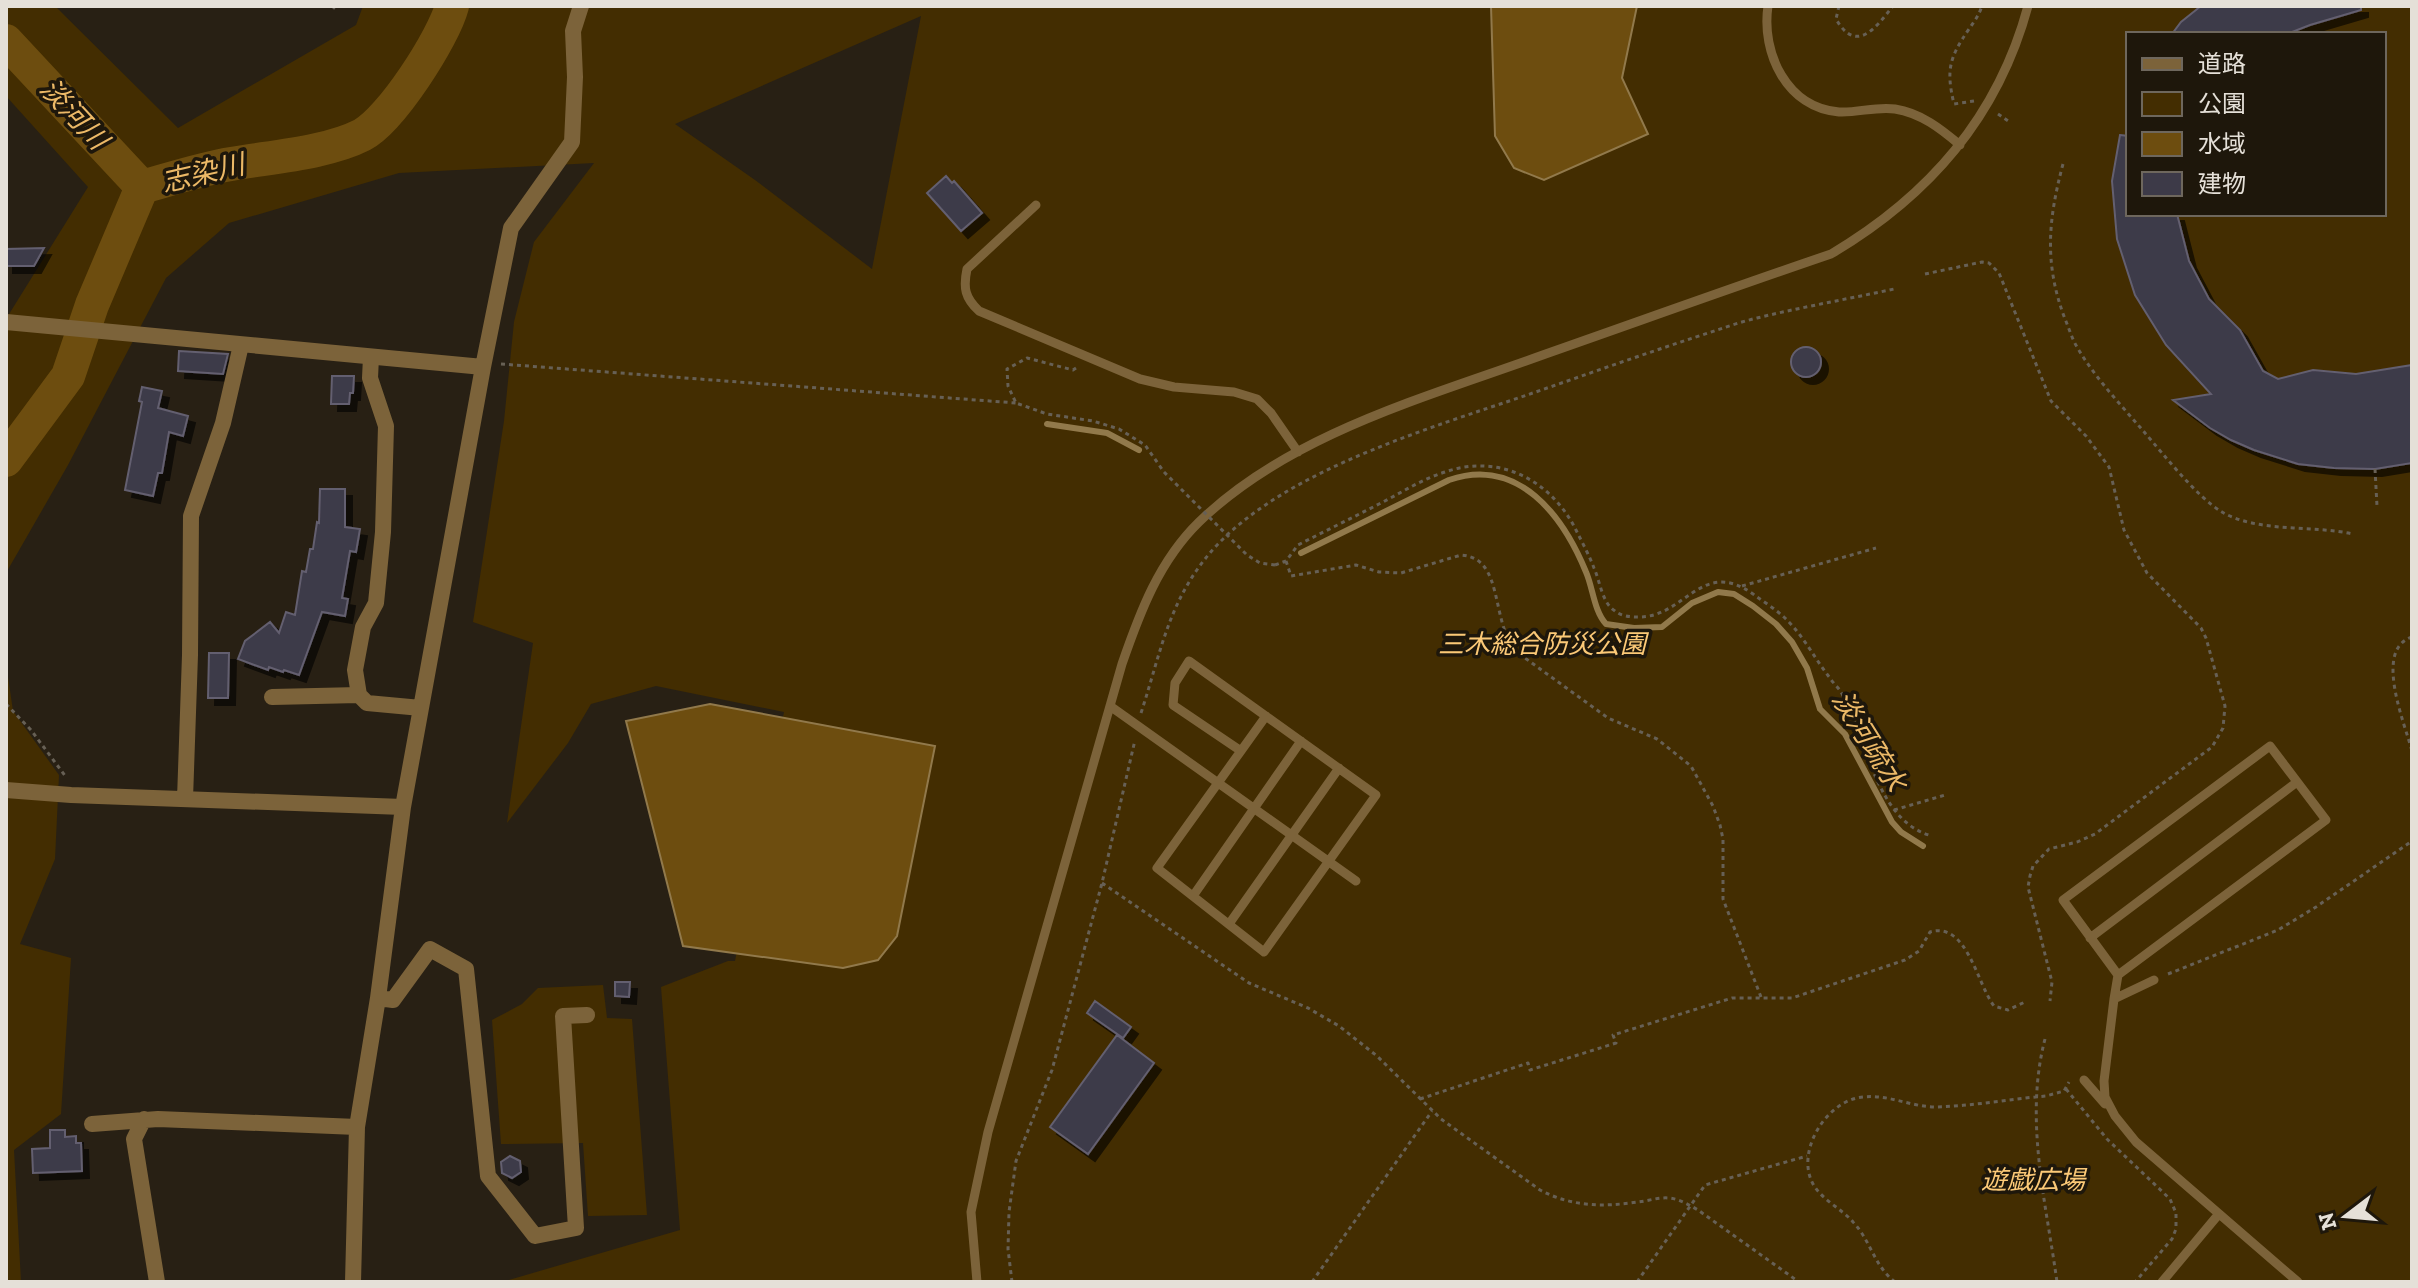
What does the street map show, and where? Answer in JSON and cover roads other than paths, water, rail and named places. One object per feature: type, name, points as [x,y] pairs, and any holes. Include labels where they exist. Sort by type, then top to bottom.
[{"type":"street","points":[[353,1282],[357,1127],[378,998],[403,807],[511,228],[572,142],[575,77],[573,31],[581,6]]},
{"type":"street","points":[[6,322],[483,367]]},
{"type":"street","points":[[185,799],[191,516],[223,423],[241,345]]},
{"type":"street","points":[[371,357],[370,378],[386,426],[383,532],[376,603],[363,627],[355,670],[359,695],[367,703],[421,708]]},
{"type":"street","points":[[272,697],[359,695]]},
{"type":"street","points":[[6,790],[403,807]]},
{"type":"street","points":[[378,998],[393,1000],[430,949],[466,969],[488,1176],[535,1236],[576,1228],[563,1016],[587,1015]]},
{"type":"street","points":[[92,1124],[144,1119],[357,1127]]},
{"type":"street","points":[[144,1119],[134,1139],[157,1282]]},
{"type":"lane","points":[[1768,6],[1766,28],[1771,57],[1779,74],[1803,98],[1833,111],[1885,108],[1908,112],[1941,130],[1960,145]]},
{"type":"lane","points":[[977,1282],[971,1212],[988,1132],[1110,706],[1147,598],[1168,560],[1199,522],[1258,475],[1378,414],[1831,254],[1865,233],[1910,198],[1960,145],[2000,80],[2028,6]]},
{"type":"lane","points":[[1036,205],[967,269],[965,293],[979,311],[1140,379],[1174,387],[1234,392],[1257,399],[1271,413],[1298,452]]},
{"type":"lane","points":[[1241,751],[1173,705],[1175,683],[1189,661],[1339,768],[1376,795],[1264,952],[1157,868],[1241,751],[1266,716]]},
{"type":"lane","points":[[1110,706],[1356,881]]},
{"type":"lane","points":[[1193,896],[1301,741]]},
{"type":"lane","points":[[2115,1116],[2105,1097],[2104,1081],[2118,975],[2326,820],[2270,746],[2063,900],[2118,975]]},
{"type":"lane","points":[[1229,924],[1339,768]]},
{"type":"lane","points":[[2090,938],[2297,782]]},
{"type":"lane","points":[[2114,999],[2154,980]]},
{"type":"lane","points":[[2084,1080],[2136,1142],[2298,1282]]},
{"type":"lane","points":[[2162,1282],[2218,1215]]},
{"type":"water","points":[[1491,6],[1637,6],[1622,78],[1648,134],[1544,180],[1514,168],[1495,136]]},
{"type":"water","points":[[710,704],[935,746],[897,936],[878,960],[843,968],[683,946],[626,721]]},
{"type":"waterway","name":"志染川","points":[[142,187],[220,166],[315,150],[362,135],[387,113],[415,76],[439,37],[452,6]]},
{"type":"waterway","name":"淡河川","points":[[6,41],[142,187]]},
{"type":"waterway","name":"志染川","points":[[6,460],[68,376],[92,305],[142,187]]},
{"type":"waterway","name":"淡河疏水","points":[[1047,424],[1107,433],[1139,450]]},
{"type":"waterway","name":"淡河疏水","points":[[1301,553],[1449,480],[1474,475],[1497,476],[1517,484],[1535,496],[1565,531],[1586,572],[1596,606],[1606,624],[1634,628],[1662,627],[1692,603],[1718,592],[1734,594],[1776,624],[1792,642],[1807,668],[1820,709],[1845,734],[1892,822],[1923,846]]},
{"type":"park label","name":"三木総合防災公園","points":[[1542,644]]},
{"type":"park label","name":"遊戯広場","points":[[2033,1180]]}]
